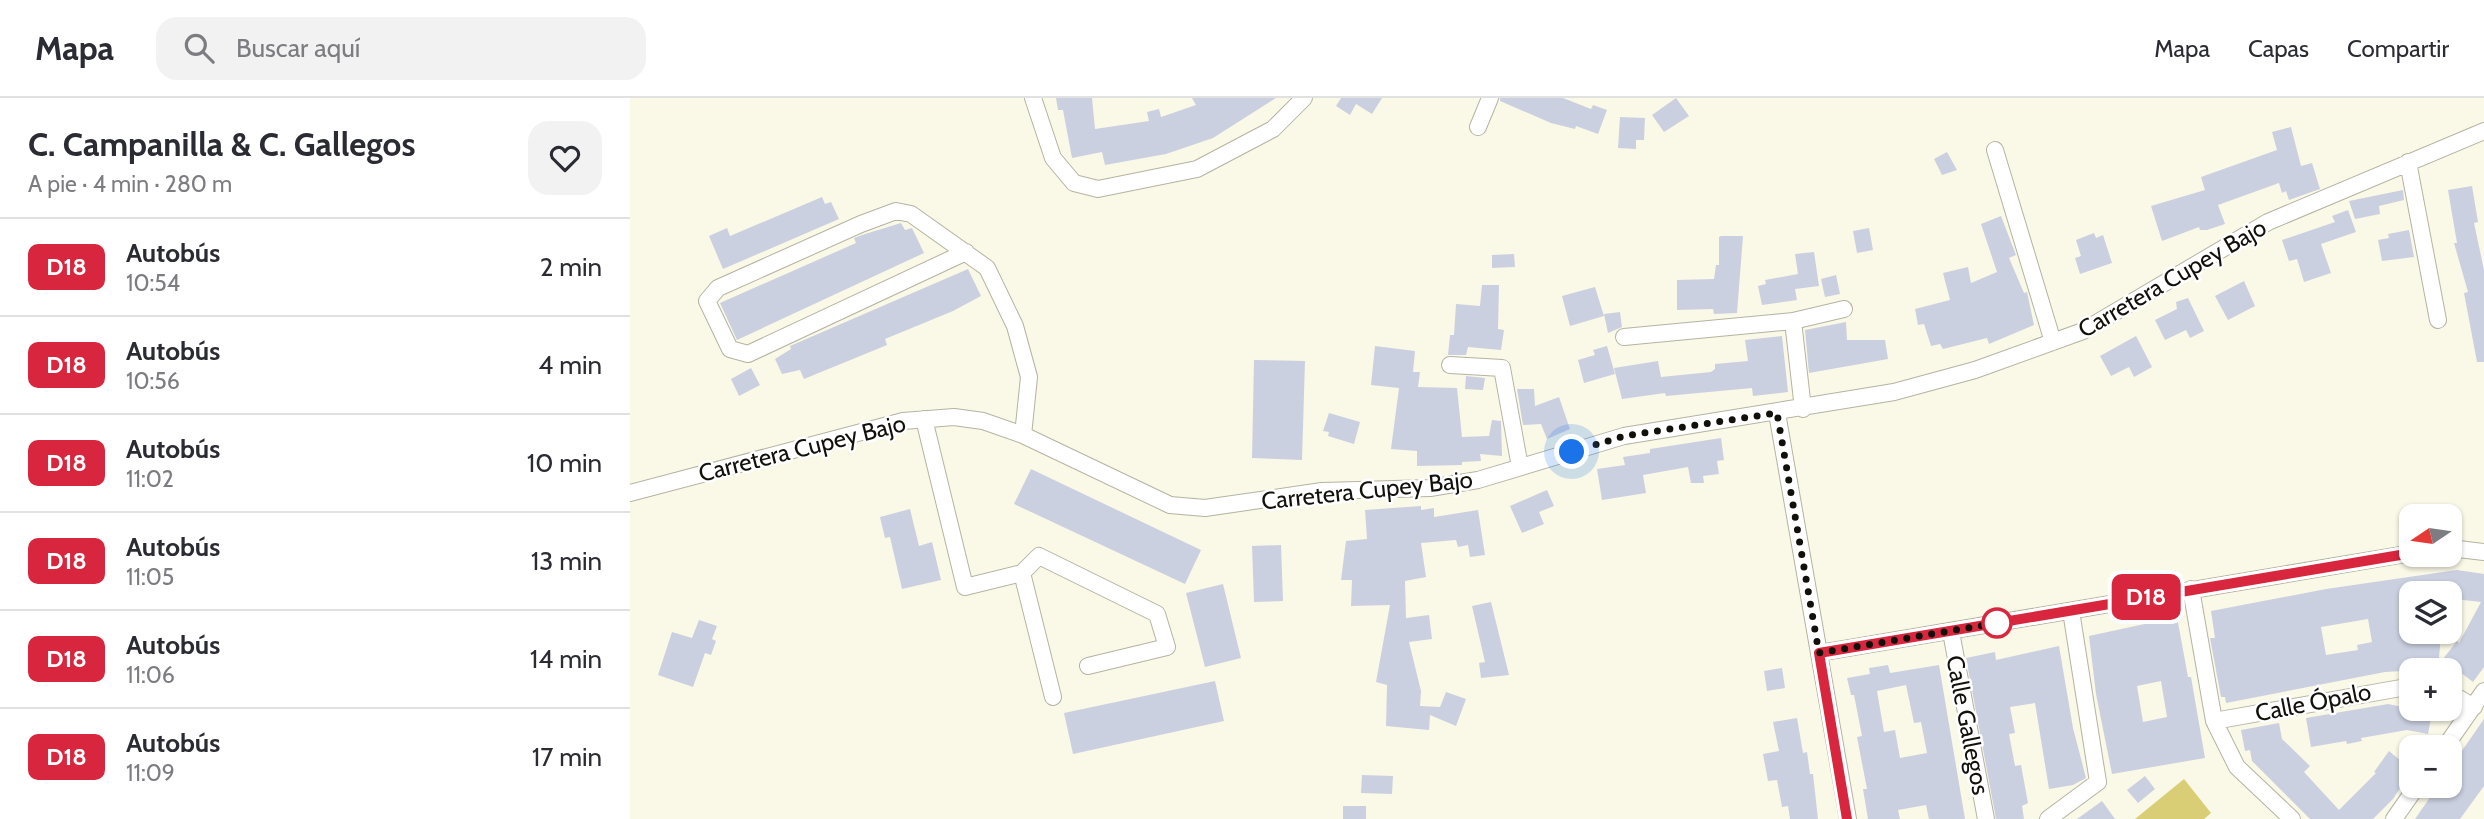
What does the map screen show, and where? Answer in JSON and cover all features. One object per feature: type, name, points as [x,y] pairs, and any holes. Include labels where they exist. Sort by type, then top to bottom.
[{"type":"street","points":[[1033,98],[1053,158],[1074,183],[1098,189],[1197,169],[1273,128],[1304,98]]},
{"type":"street","points":[[1478,127],[1490,98]]},
{"type":"street","name":"Carretera Cupey Bajo","points":[[630,493],[903,421],[954,417],[983,421],[1023,435],[1170,505],[1192,508],[1322,491],[1430,488],[1478,480],[1624,436],[1803,409],[1894,392],[1975,370],[2083,331],[2267,222],[2484,131]]},
{"type":"street","points":[[1996,150],[2053,342]]},
{"type":"street","points":[[2408,163],[2438,320]]},
{"type":"street","points":[[966,252],[748,354],[730,349],[707,301],[718,288],[896,211],[911,214],[966,252],[987,268],[1015,326],[1028,377],[1023,435]]},
{"type":"street","points":[[1624,337],[1793,321],[1844,309]]},
{"type":"street","points":[[1793,321],[1803,409]]},
{"type":"street","points":[[1450,365],[1502,368],[1511,400],[1520,467]]},
{"type":"street","points":[[1777,413],[1847,819]]},
{"type":"street","points":[[924,419],[965,587],[1022,573],[1039,556],[1157,614],[1167,647],[1088,666]]},
{"type":"street","points":[[2462,549],[2484,552]]},
{"type":"street","points":[[1819,653],[2399,555]]},
{"type":"street","points":[[1022,573],[1053,697]]},
{"type":"street","points":[[2190,589],[2214,721],[2237,767],[2292,819]]},
{"type":"street","points":[[2048,819],[2098,782],[2071,611]]},
{"type":"street","name":"Calle Gallegos","points":[[1951,632],[1986,819]]},
{"type":"street","name":"Calle Ópalo","points":[[2214,721],[2399,688]]},
{"type":"street","points":[[2454,735],[2484,691]]},
{"type":"street","points":[[2462,700],[2474,707]]},
{"type":"street","points":[[2394,819],[2409,798]]},
{"type":"shaded area","points":[[2184,779],[2211,813],[2204,819],[2135,819]]},
{"type":"building","points":[[1056,98],[1092,98],[1095,129],[1149,121],[1147,112],[1159,109],[1161,117],[1196,105],[1192,98],[1276,98],[1213,138],[1166,154],[1105,165],[1102,152],[1072,158],[1063,110],[1058,110]]},
{"type":"building","points":[[1341,98],[1382,98],[1372,114],[1356,104],[1350,115],[1336,106]]},
{"type":"building","points":[[1500,98],[1563,98],[1591,109],[1593,105],[1607,110],[1598,134],[1576,126],[1575,129],[1551,123],[1500,101]]},
{"type":"building","points":[[1676,98],[1689,116],[1664,132],[1652,115]]},
{"type":"building","points":[[1620,117],[1645,118],[1644,140],[1636,140],[1636,149],[1618,148]]},
{"type":"building","points":[[2291,127],[2301,166],[2312,163],[2320,189],[2289,200],[2286,191],[2282,193],[2279,183],[2218,205],[2225,224],[2207,230],[2200,230],[2199,227],[2162,241],[2151,206],[2205,190],[2201,177],[2277,150],[2272,132]]},
{"type":"building","points":[[1947,152],[1957,170],[1942,175],[1934,159]]},
{"type":"building","points":[[2472,186],[2478,222],[2474,223],[2484,270],[2484,362],[2477,362],[2464,293],[2468,292],[2454,243],[2457,243],[2448,190]]},
{"type":"building","points":[[2403,190],[2404,200],[2379,206],[2380,214],[2355,219],[2349,201]]},
{"type":"building","points":[[822,197],[825,204],[831,202],[839,219],[723,269],[709,236],[727,228],[730,236]]},
{"type":"building","points":[[2348,210],[2356,232],[2321,244],[2331,273],[2304,282],[2297,259],[2289,261],[2282,240],[2335,222],[2332,216]]},
{"type":"building","points":[[2001,216],[2016,255],[2009,258],[2024,293],[2027,292],[2034,325],[1989,344],[1987,338],[1943,349],[1940,344],[1931,346],[1924,324],[1918,325],[1915,309],[1950,300],[1943,273],[1968,267],[1971,283],[1997,272],[1981,224]]},
{"type":"building","points":[[901,223],[905,230],[912,228],[924,253],[737,340],[720,303],[856,243],[854,238]]},
{"type":"building","points":[[1869,228],[1873,250],[1857,253],[1853,231]]},
{"type":"building","points":[[2409,230],[2414,257],[2382,261],[2378,240],[2389,238],[2388,234]]},
{"type":"building","points":[[2094,233],[2096,238],[2103,235],[2112,263],[2080,274],[2075,258],[2081,256],[2076,240]]},
{"type":"building","points":[[1721,236],[1743,236],[1737,313],[1714,314],[1713,309],[1677,310],[1677,280],[1714,279],[1716,265],[1719,265]]},
{"type":"building","points":[[1814,252],[1819,286],[1795,289],[1797,300],[1762,305],[1758,286],[1766,284],[1765,280],[1798,274],[1795,254]]},
{"type":"building","points":[[1514,254],[1515,267],[1492,268],[1492,255]]},
{"type":"building","points":[[968,269],[981,296],[953,311],[885,339],[887,345],[804,379],[800,370],[782,374],[775,359],[791,349],[790,346]]},
{"type":"building","points":[[1836,275],[1840,294],[1825,297],[1821,279]]},
{"type":"building","points":[[2244,281],[2255,306],[2228,320],[2215,296]]},
{"type":"building","points":[[1482,285],[1499,285],[1498,329],[1504,330],[1501,350],[1468,347],[1466,355],[1448,355],[1450,335],[1454,335],[1456,304],[1480,306]]},
{"type":"building","points":[[1595,287],[1604,316],[1570,326],[1562,296]]},
{"type":"building","points":[[2188,298],[2204,331],[2190,338],[2186,330],[2165,340],[2155,320],[2177,309],[2176,302]]},
{"type":"building","points":[[1620,312],[1622,327],[1608,333],[1604,314]]},
{"type":"building","points":[[1846,322],[1847,340],[1885,340],[1888,359],[1809,373],[1805,330]]},
{"type":"building","points":[[1782,336],[1788,392],[1753,396],[1752,388],[1666,396],[1665,393],[1622,399],[1614,368],[1658,361],[1661,377],[1711,372],[1715,369],[1715,364],[1748,361],[1745,340]]},
{"type":"building","points":[[2136,336],[2152,367],[2134,377],[2129,367],[2111,376],[2100,356]]},
{"type":"building","points":[[1375,346],[1415,351],[1413,372],[1420,372],[1418,387],[1457,388],[1462,437],[1489,436],[1492,420],[1501,421],[1502,456],[1480,454],[1481,461],[1462,462],[1462,465],[1417,466],[1417,451],[1391,449],[1399,388],[1371,385]]},
{"type":"building","points":[[1607,346],[1615,374],[1584,383],[1578,360],[1595,355],[1593,350]]},
{"type":"building","points":[[1254,360],[1305,361],[1302,460],[1252,458]]},
{"type":"building","points":[[751,368],[760,385],[739,396],[731,379]]},
{"type":"building","points":[[1466,376],[1485,378],[1483,390],[1465,389]]},
{"type":"building","points":[[1517,389],[1534,389],[1535,406],[1559,397],[1570,429],[1547,439],[1541,424],[1523,425]]},
{"type":"building","points":[[1329,413],[1360,422],[1354,444],[1328,436],[1329,432],[1323,431]]},
{"type":"building","points":[[1721,438],[1724,460],[1717,461],[1719,474],[1703,476],[1704,483],[1691,483],[1688,467],[1643,475],[1646,493],[1602,500],[1597,469],[1625,465],[1623,457],[1650,453],[1650,449]]},
{"type":"building","points":[[1031,469],[1201,550],[1185,584],[1014,504]]},
{"type":"building","points":[[1547,490],[1554,506],[1539,512],[1544,524],[1522,533],[1510,506]]},
{"type":"building","points":[[1421,506],[1421,510],[1434,508],[1434,517],[1478,510],[1485,555],[1470,557],[1468,545],[1458,547],[1456,540],[1421,543],[1426,577],[1405,581],[1406,618],[1429,615],[1432,639],[1409,642],[1421,691],[1420,706],[1440,707],[1446,692],[1466,699],[1456,726],[1430,715],[1429,730],[1386,726],[1387,685],[1376,682],[1390,605],[1351,606],[1352,580],[1341,580],[1346,541],[1367,539],[1365,510]]},
{"type":"building","points":[[910,509],[919,546],[932,542],[941,580],[902,589],[890,537],[885,538],[880,517]]},
{"type":"building","points":[[1281,545],[1283,601],[1254,602],[1252,546]]},
{"type":"building","points":[[2457,570],[2484,574],[2484,667],[2473,682],[2462,674],[2462,658],[2444,658],[2455,644],[2462,644],[2462,637],[2481,602],[2462,600],[2462,581],[2399,581],[2399,644],[2440,644],[2439,658],[2399,658],[2399,671],[2226,703],[2225,697],[2221,697],[2210,638],[2215,638],[2211,611],[2326,589]],"holes":[[[2368,619],[2372,642],[2357,645],[2358,650],[2326,655],[2321,627]]]},
{"type":"building","points":[[1223,584],[1241,658],[1205,667],[1186,593]]},
{"type":"building","points":[[1491,602],[1509,675],[1481,678],[1479,663],[1485,662],[1472,606]]},
{"type":"building","points":[[2177,617],[2205,758],[2112,774],[2096,694],[2089,636]],"holes":[[[2161,681],[2167,717],[2143,722],[2137,686]]]},
{"type":"building","points":[[699,620],[717,626],[712,639],[716,641],[711,655],[705,653],[693,687],[658,675],[672,632],[692,638]]},
{"type":"building","points":[[2059,646],[2073,728],[2086,778],[2073,785],[2049,789],[2035,703],[2010,707],[2015,733],[2009,734],[2015,766],[2021,765],[2028,803],[2022,806],[2024,819],[1996,819],[1966,658],[1995,652],[1996,660]]},
{"type":"building","points":[[1888,665],[1890,673],[1939,665],[1965,819],[1929,819],[1926,805],[1898,810],[1900,819],[1868,819],[1863,789],[1867,789],[1857,737],[1862,736],[1854,695],[1851,695],[1847,678],[1870,674],[1869,668]],"holes":[[[1906,685],[1914,723],[1921,722],[1927,753],[1900,758],[1895,730],[1884,732],[1877,691]]]},
{"type":"building","points":[[1782,668],[1785,688],[1767,691],[1764,671]]},
{"type":"building","points":[[1215,681],[1224,721],[1073,754],[1064,713]]},
{"type":"building","points":[[2388,704],[2399,706],[2399,721],[2430,721],[2428,734],[2407,730],[2361,738],[2362,741],[2347,744],[2346,741],[2311,747],[2306,718]]},
{"type":"building","points":[[1797,718],[1803,753],[1807,752],[1810,774],[1813,774],[1818,819],[1790,819],[1788,806],[1782,807],[1777,780],[1768,781],[1763,754],[1779,751],[1773,722]]},
{"type":"building","points":[[2484,719],[2484,786],[2460,819],[2415,819],[2430,798],[2462,798],[2462,751]]},
{"type":"building","points":[[2279,723],[2282,739],[2310,766],[2304,772],[2339,810],[2376,773],[2374,772],[2389,751],[2399,759],[2399,790],[2373,819],[2310,819],[2252,761],[2250,750],[2245,751],[2241,730]]},
{"type":"building","points":[[1362,775],[1393,776],[1392,794],[1361,793]]},
{"type":"building","points":[[2145,776],[2155,789],[2138,803],[2127,790]]},
{"type":"building","points":[[2102,801],[2115,819],[2077,819]]},
{"type":"building","points":[[1343,806],[1366,806],[1366,819],[1343,819]]},
{"type":"bus line","name":"D18","points":[[1847,819],[1819,653],[2399,555]]},
{"type":"route","points":[[1572,452],[1624,436],[1777,413],[1819,653],[1997,623]]}]
